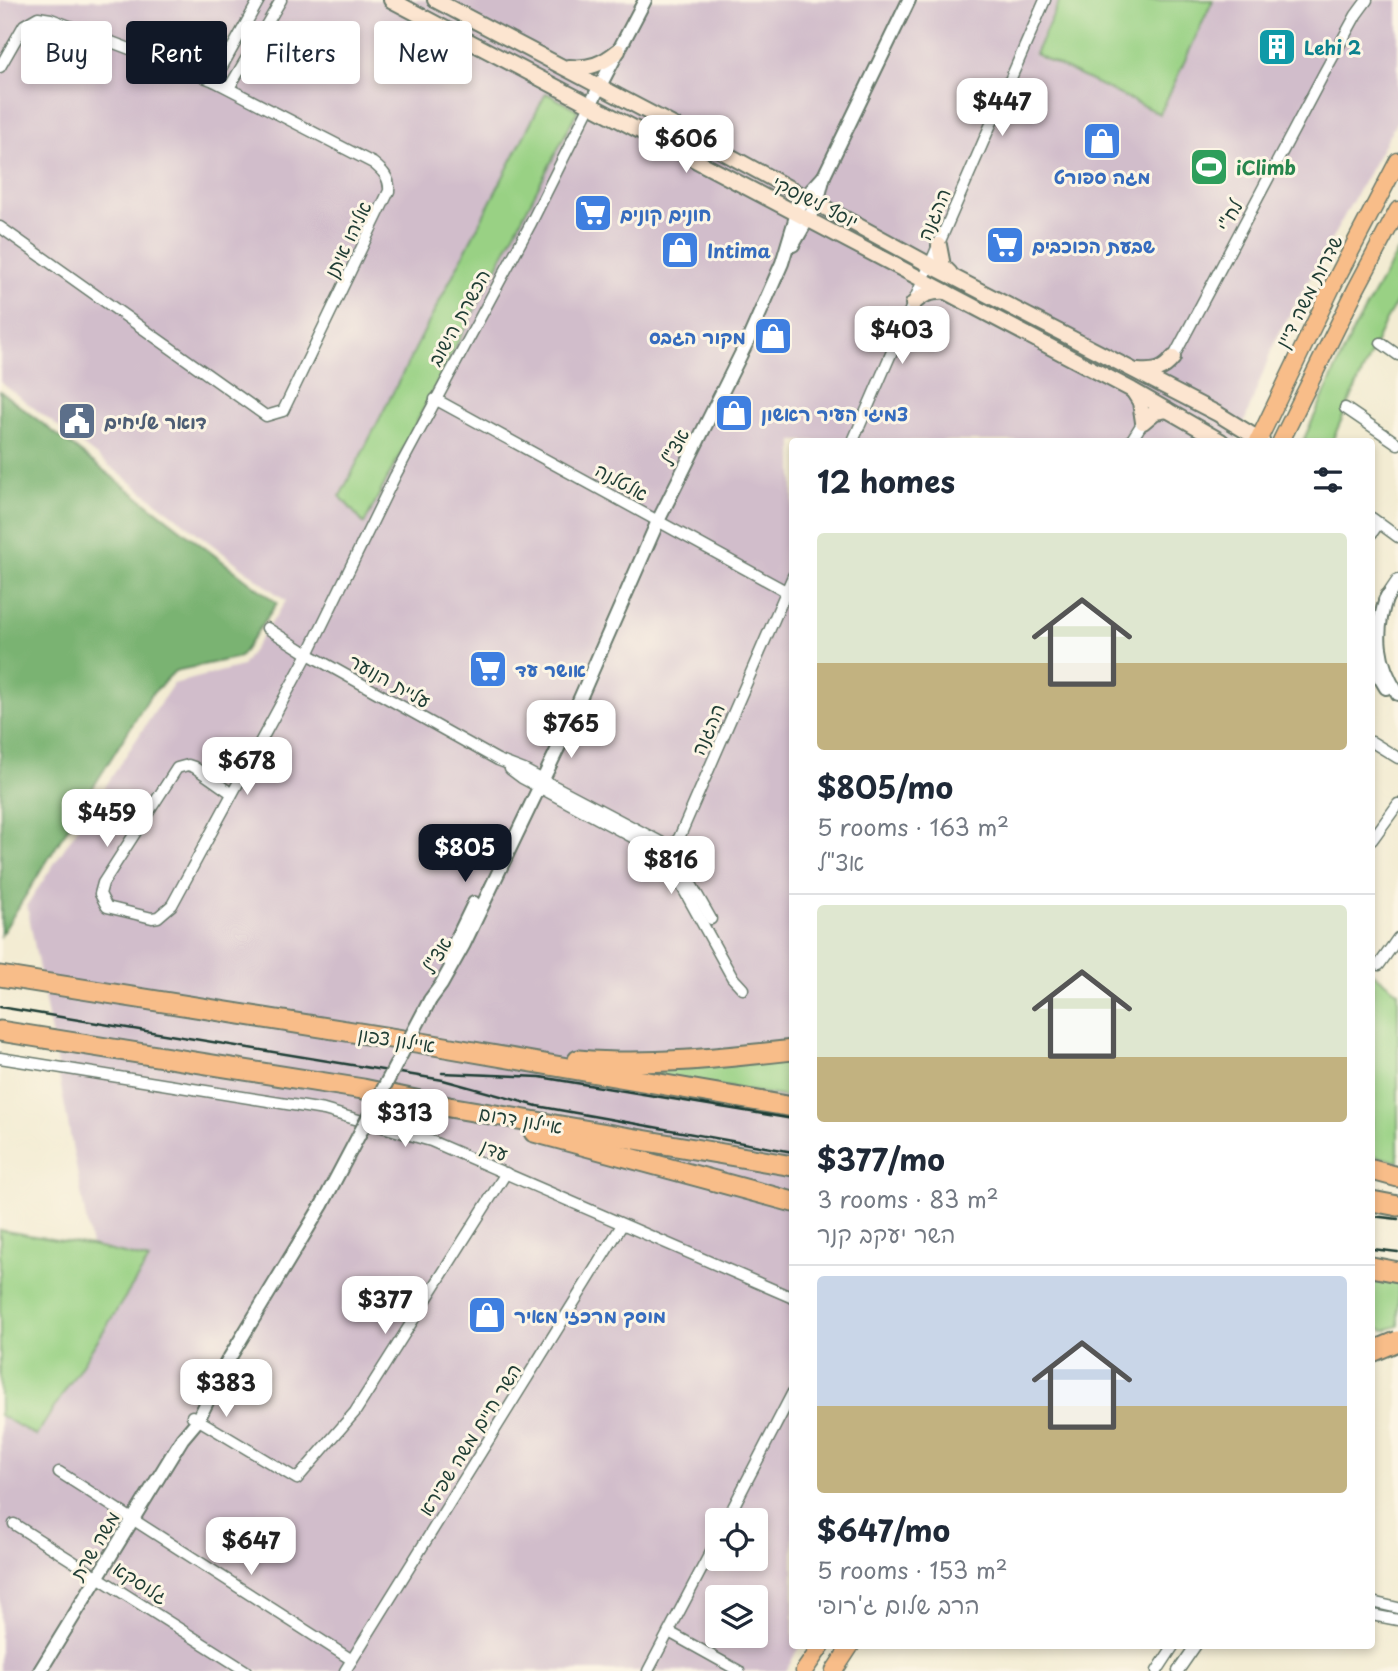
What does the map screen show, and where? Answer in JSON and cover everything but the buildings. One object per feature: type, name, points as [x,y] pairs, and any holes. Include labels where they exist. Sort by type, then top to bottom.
[{"type":"highway","name":"איילון צפון","points":[[0,976],[422,1043],[789,1106]]},
{"type":"highway","name":"איילון דרום","points":[[0,1031],[363,1089],[449,1107],[789,1165]]},
{"type":"highway","points":[[422,1043],[630,1063],[678,1062],[789,1050]]},
{"type":"highway","points":[[449,1107],[638,1162],[789,1201]]},
{"type":"highway","points":[[638,1162],[789,1189]]},
{"type":"highway","points":[[1375,1171],[1398,1177]]},
{"type":"highway","points":[[1375,1179],[1398,1183]]},
{"type":"highway","points":[[1375,1202],[1398,1206]]},
{"type":"highway","points":[[1375,1268],[1398,1272]]},
{"type":"highway","points":[[1375,1341],[1398,1343]]},
{"type":"highway","points":[[1375,1351],[1398,1343]]},
{"type":"main road","name":"יוסף לישנסקי","points":[[391,0],[592,110],[924,279],[1217,438]]},
{"type":"main road","name":"יוסף לישנסקי","points":[[435,0],[930,265],[1138,371],[1241,426],[1256,438]]},
{"type":"main road","points":[[564,67],[594,66],[603,63],[618,51]]},
{"type":"main road","name":"שדרות משה דיין","points":[[1260,438],[1332,287],[1398,161]]},
{"type":"main road","points":[[1282,438],[1398,210]]},
{"type":"main road","points":[[939,246],[943,266],[953,276]]},
{"type":"main road","points":[[913,304],[921,296],[932,292],[950,293]]},
{"type":"main road","points":[[1138,371],[1160,370],[1173,358]]},
{"type":"main road","points":[[1173,358],[1170,370],[1177,392]]},
{"type":"main road","points":[[1132,390],[1140,402],[1143,422]]},
{"type":"main road","points":[[1143,422],[1155,412],[1167,410]]},
{"type":"main road","points":[[804,1671],[819,1649]]},
{"type":"main road","points":[[834,1671],[849,1649]]},
{"type":"main road","points":[[847,1671],[851,1649]]},
{"type":"street","points":[[227,58],[259,0]]},
{"type":"street","points":[[229,88],[281,0]]},
{"type":"street","name":"הכשרת הישוב","points":[[231,793],[194,767],[188,765],[177,768],[103,883],[100,894],[107,908],[152,918],[158,917],[172,905],[308,654],[435,399],[592,110],[600,86],[645,0]]},
{"type":"street","name":"אצ\"ל","points":[[322,1205],[430,999],[442,985],[464,944],[658,521],[714,412],[803,216],[909,0]]},
{"type":"street","name":"ההגנה","points":[[854,438],[1045,0]]},
{"type":"street","name":"לח\"י","points":[[1356,15],[1357,0]]},
{"type":"street","name":"לח\"י","points":[[1173,358],[1356,15],[1367,0]]},
{"type":"street","name":"אליהו איתן","points":[[0,67],[24,25],[38,17],[51,19],[126,48]]},
{"type":"street","name":"אליהו איתן","points":[[0,227],[267,416],[283,411],[389,191],[387,177],[381,169],[220,84]]},
{"type":"street","points":[[1381,343],[1398,355]]},
{"type":"street","name":"אלטלנה","points":[[435,399],[789,592]]},
{"type":"street","points":[[1345,408],[1398,444]]},
{"type":"street","points":[[1133,438],[1143,422]]},
{"type":"street","points":[[1375,521],[1398,537]]},
{"type":"street","points":[[1375,619],[1398,581]]},
{"type":"street","name":"ההגנה","points":[[667,850],[679,838],[789,595]]},
{"type":"street","points":[[1387,596],[1380,623],[1378,648],[1385,672],[1398,696]]},
{"type":"street","name":"עליית הנוער","points":[[267,628],[308,654],[498,760],[667,850]]},
{"type":"street","points":[[1375,669],[1383,684],[1398,696]]},
{"type":"street","points":[[1375,744],[1398,758]]},
{"type":"street","points":[[1375,836],[1398,803]]},
{"type":"street","points":[[667,850],[707,922],[732,976],[743,989]]},
{"type":"street","points":[[1379,965],[1398,938]]},
{"type":"street","name":"עדן","points":[[0,1058],[324,1110],[432,1140],[789,1296]]},
{"type":"street","points":[[195,1418],[297,1479],[355,1412],[506,1173]]},
{"type":"street","name":"משה שרת","points":[[40,1671],[322,1205]]},
{"type":"street","name":"השר חיים משה שפירא","points":[[345,1671],[622,1225]]},
{"type":"street","points":[[733,1508],[789,1400]]},
{"type":"street","points":[[59,1472],[352,1660]]},
{"type":"street","name":"גלוסקא","points":[[14,1524],[246,1671]]},
{"type":"street","points":[[648,1671],[705,1563]]},
{"type":"street","points":[[1375,1603],[1398,1608]]},
{"type":"street","points":[[1375,1616],[1398,1620]]},
{"type":"street","points":[[669,1632],[739,1671]]},
{"type":"street","points":[[1157,1671],[1171,1649]]},
{"type":"street","points":[[1178,1671],[1193,1649]]},
{"type":"shaded area","points":[[0,0],[1398,0],[1398,119],[1275,341],[1238,438],[789,438],[789,1649],[799,1649],[785,1671],[0,1671],[0,1415],[36,1436],[148,1260],[91,1246],[27,905],[173,684],[242,666],[286,601],[0,382]]},
{"type":"green space","points":[[1060,0],[1213,0],[1160,114],[1035,54]]},
{"type":"green space","points":[[546,93],[578,110],[364,524],[340,496]]},
{"type":"green space","points":[[1398,251],[1398,300],[1385,322],[1333,438],[1304,438],[1354,329]]},
{"type":"green space","points":[[0,391],[277,603],[240,657],[175,671],[150,696],[1,935]]},
{"type":"green space","points":[[1375,974],[1398,992],[1398,1162],[1375,1156]]},
{"type":"green space","points":[[789,1057],[789,1097],[652,1075],[653,1069]]},
{"type":"green space","points":[[0,1230],[91,1246],[149,1260],[36,1436],[0,1415]]},
{"type":"green space","points":[[1375,1275],[1398,1279],[1398,1326],[1385,1330],[1375,1327]]},
{"type":"railway","points":[[0,1007],[443,1080],[537,1106],[789,1151]]},
{"type":"railway","points":[[442,1073],[540,1077],[789,1118]]},
{"type":"railway","points":[[1375,1216],[1398,1219]]},
{"type":"railway","points":[[1375,1249],[1398,1252]]},
{"type":"place","name":"Lehi 2","points":[[1277,47]]},
{"type":"place","name":"מגה ספורט","points":[[1102,141]]},
{"type":"place","name":"iClimb","points":[[1209,167]]},
{"type":"place","name":"חונים קונים","points":[[593,213]]},
{"type":"place","name":"שבעת הכוכבים","points":[[1005,245]]},
{"type":"place","name":"Intima","points":[[680,250]]},
{"type":"place","name":"מקור הגבס","points":[[773,336]]},
{"type":"place","name":"צמיגי העיר ראשון","points":[[734,413]]},
{"type":"place","name":"דואר שליחים","points":[[77,421]]},
{"type":"place","name":"אושר עד","points":[[488,669]]},
{"type":"place","name":"מוסך מרכזי מאיר","points":[[487,1315]]}]
